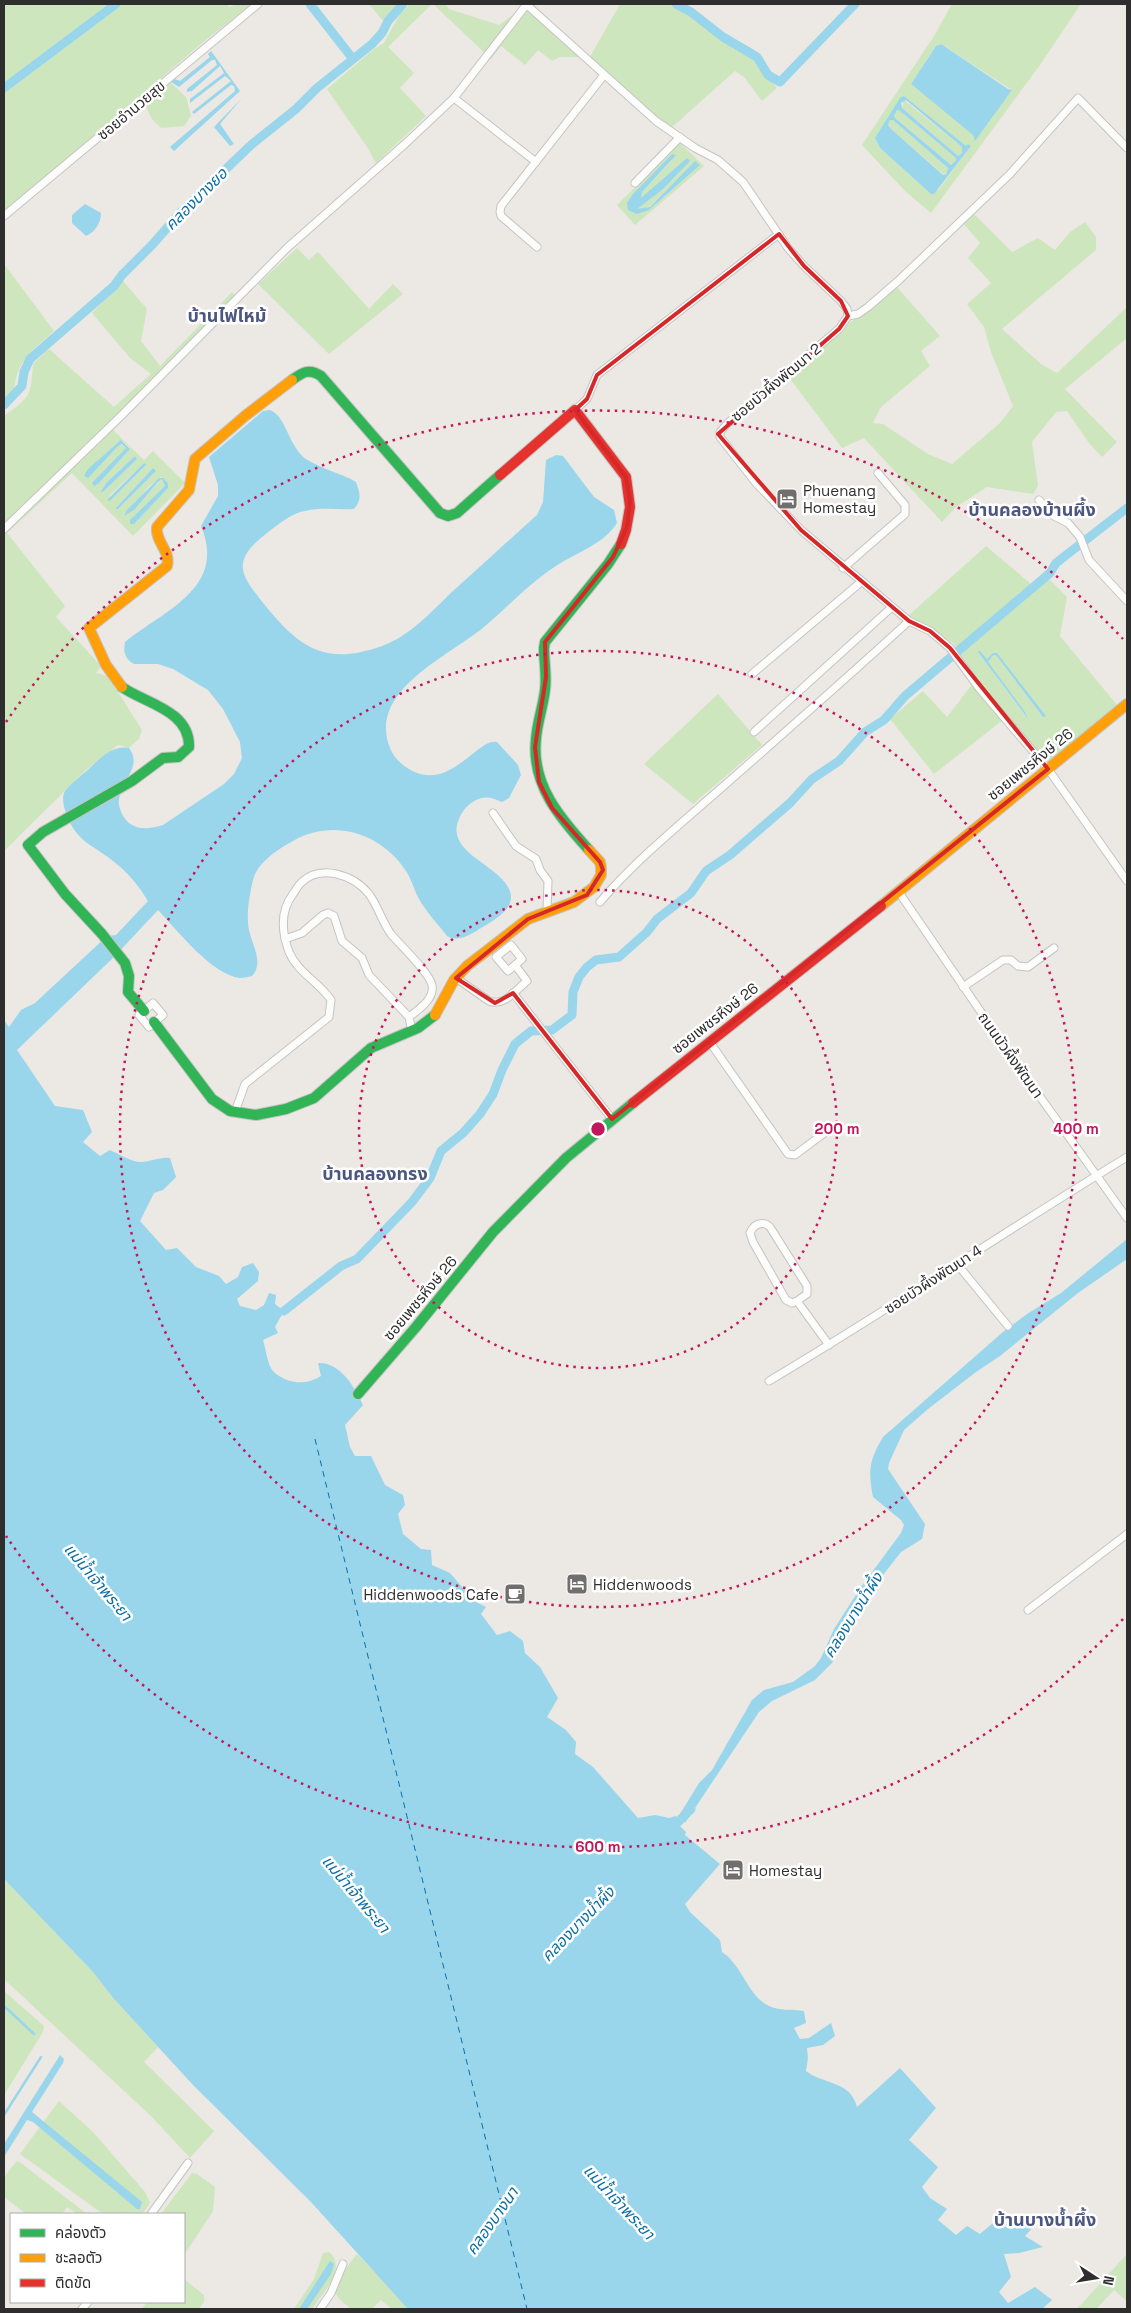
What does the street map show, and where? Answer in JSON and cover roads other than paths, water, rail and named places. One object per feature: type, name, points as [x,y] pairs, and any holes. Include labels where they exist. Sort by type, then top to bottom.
[{"type":"street","name":"ซอยอำนวยสุข","points":[[4,216],[258,4]]},
{"type":"street","points":[[4,529],[122,415],[287,248],[454,98],[527,4],[656,121],[718,160],[743,182],[804,266],[842,301],[847,309],[848,316],[863,310],[898,281],[1010,174],[1078,98],[1127,148]]},
{"type":"street","points":[[537,247],[501,216],[501,206],[604,75]]},
{"type":"street","points":[[454,98],[536,162]]},
{"type":"street","points":[[635,183],[680,137]]},
{"type":"street","points":[[144,1011],[128,992],[126,985],[129,976],[125,963],[102,934],[64,894],[28,845],[39,834],[132,781],[163,758],[183,755],[189,747],[188,737],[171,714],[153,702],[134,695],[117,682],[89,628],[166,566],[169,561],[168,556],[156,538],[156,527],[190,490],[193,479],[192,467],[195,459],[245,416],[303,372],[313,371],[321,376],[440,513],[448,516],[456,513],[588,399],[596,375],[779,234]]},
{"type":"street","name":"ซอยบัวผึ้งพัฒนา 2","points":[[848,316],[839,329],[728,423],[720,432],[720,437],[756,483],[801,530],[909,621],[930,631],[950,648],[979,688],[1048,770],[1127,881]]},
{"type":"street","points":[[154,1022],[212,1099],[222,1108],[246,1116],[260,1116],[306,1103],[318,1096],[348,1065],[373,1047],[412,1032],[432,1018],[444,1005],[460,972],[528,919],[587,895],[601,878],[603,870],[600,862],[552,808],[539,782],[535,747],[546,677],[543,652],[545,642],[613,557],[624,539],[630,501],[630,488],[626,477],[575,410]]},
{"type":"street","points":[[844,568],[905,514],[905,506],[878,473]]},
{"type":"street","points":[[1039,500],[1054,516],[1068,523],[1083,546],[1089,560],[1127,601]]},
{"type":"street","points":[[752,674],[861,582]]},
{"type":"street","points":[[754,732],[892,607]]},
{"type":"street","points":[[600,902],[652,849],[830,694],[909,621]]},
{"type":"street","name":"ซอยเพชรหึงษ์ 26","points":[[358,1394],[493,1232],[566,1158],[709,1041],[817,958],[1127,704]]},
{"type":"street","points":[[493,813],[516,846],[536,859],[540,870],[548,880],[548,910]]},
{"type":"street","points":[[235,1112],[245,1084],[329,1017],[331,1000],[326,993],[300,970],[290,952],[282,927],[287,902],[302,882],[314,875],[324,873],[342,875],[355,882],[369,894],[389,932],[432,984],[431,992],[426,1002],[409,1017]]},
{"type":"street","name":"ถนนบัวผึ้งพัฒนา","points":[[898,891],[963,987],[1127,1218]]},
{"type":"street","points":[[285,939],[302,933],[323,915],[328,913],[334,916],[342,941],[362,958],[369,975],[409,1017],[412,1032]]},
{"type":"street","points":[[963,987],[1003,960],[1011,960],[1018,966],[1028,967],[1054,948]]},
{"type":"street","points":[[456,978],[495,1003],[502,1002],[527,981],[515,965]]},
{"type":"street","points":[[513,993],[612,1119]]},
{"type":"street","points":[[153,1003],[163,1015],[149,1027],[139,1015],[144,1011],[153,1003]]},
{"type":"street","points":[[709,1041],[788,1154],[795,1155],[823,1134]]},
{"type":"street","name":"ซอยบัวผึ้งพัฒนา 4","points":[[769,1381],[1127,1157]]},
{"type":"street","points":[[758,1224],[766,1224],[770,1227],[807,1286],[807,1294],[797,1301],[792,1303],[786,1300],[753,1242],[750,1233],[752,1228],[758,1224]]},
{"type":"street","points":[[957,1264],[1008,1326]]},
{"type":"street","points":[[797,1301],[830,1344]]},
{"type":"street","points":[[1028,1610],[1127,1534]]},
{"type":"street","points":[[152,2213],[188,2163]]},
{"type":"street","points":[[320,2309],[331,2293],[343,2264]]},
{"type":"water","points":[[941,44],[1012,90],[975,141],[973,135],[911,84],[936,46]]},
{"type":"water","points":[[211,51],[240,91],[174,151],[170,147],[235,91],[234,86],[231,85],[194,114],[192,112],[231,81],[225,76],[190,103],[190,99],[224,73],[220,66],[192,91],[187,92],[187,89],[217,65],[215,60],[212,60],[179,87],[171,82],[175,79],[180,81],[210,57],[208,54]]},
{"type":"water","points":[[904,96],[966,146],[968,144],[971,146],[934,194],[931,194],[880,148],[875,138],[900,98]],"holes":[[[906,100],[962,147],[962,153],[958,156],[902,108],[901,103]],[[897,110],[899,110],[956,158],[956,160],[951,165],[894,116]],[[890,120],[893,120],[948,168],[946,175],[943,175],[888,125]]]},
{"type":"water","points":[[242,98],[220,124],[234,144],[230,146],[214,127]]},
{"type":"water","points":[[672,154],[676,155],[642,192],[641,198],[687,158],[690,161],[662,190],[637,209],[650,207],[695,161],[700,165],[649,210],[637,214],[628,210],[627,203],[633,194]]},
{"type":"water","points":[[85,204],[101,213],[97,227],[86,236],[72,223],[72,215]]},
{"type":"water","points":[[270,410],[280,419],[295,447],[306,459],[356,482],[358,490],[359,499],[354,509],[311,510],[300,512],[287,518],[255,544],[247,553],[243,563],[244,573],[248,582],[273,615],[298,639],[312,648],[326,653],[361,652],[382,646],[402,636],[420,622],[537,515],[543,502],[546,460],[556,455],[563,456],[594,497],[614,510],[617,523],[605,537],[546,573],[484,627],[415,677],[400,692],[390,709],[386,728],[390,748],[397,760],[417,773],[430,775],[443,773],[454,768],[490,742],[497,742],[518,765],[521,775],[509,798],[502,802],[486,797],[473,802],[462,813],[457,831],[460,842],[468,851],[499,876],[507,886],[511,896],[510,902],[504,912],[478,930],[462,938],[451,938],[447,936],[422,904],[406,871],[396,858],[383,847],[355,833],[340,830],[308,834],[275,852],[263,862],[255,874],[248,912],[249,929],[257,957],[256,970],[252,976],[240,978],[218,969],[185,940],[158,910],[115,956],[17,1050],[55,1106],[83,1110],[92,1132],[83,1142],[100,1156],[110,1150],[137,1162],[170,1158],[176,1177],[163,1190],[154,1193],[140,1221],[166,1250],[177,1248],[196,1267],[219,1276],[226,1284],[238,1277],[242,1267],[253,1263],[259,1272],[258,1281],[237,1299],[240,1306],[256,1310],[264,1305],[269,1293],[276,1295],[275,1304],[284,1311],[275,1327],[278,1333],[263,1340],[273,1371],[290,1381],[309,1381],[321,1376],[318,1363],[334,1367],[346,1377],[363,1405],[345,1425],[350,1447],[355,1456],[371,1456],[385,1485],[403,1495],[405,1505],[398,1514],[403,1534],[421,1549],[431,1550],[432,1565],[450,1573],[474,1601],[486,1607],[481,1614],[497,1635],[510,1631],[523,1641],[525,1653],[540,1667],[558,1698],[547,1717],[566,1730],[576,1742],[575,1754],[593,1767],[638,1818],[655,1815],[669,1818],[676,1816],[679,1825],[686,1832],[685,1835],[720,1864],[685,1904],[690,1912],[720,1940],[722,1952],[735,1965],[755,1995],[769,2006],[777,2009],[804,2011],[806,2023],[794,2028],[800,2039],[809,2038],[831,2023],[835,2036],[823,2045],[807,2048],[806,2071],[843,2087],[854,2098],[857,2107],[900,2068],[936,2108],[909,2140],[938,2167],[922,2187],[930,2198],[947,2209],[938,2220],[956,2235],[967,2226],[980,2234],[993,2223],[1012,2229],[1023,2220],[1035,2225],[1025,2236],[1043,2247],[1019,2253],[1004,2254],[1011,2277],[999,2292],[1008,2303],[1035,2287],[1052,2300],[1042,2309],[408,2309],[310,2201],[193,2085],[114,1999],[93,1972],[4,1879],[4,1020],[9,1027],[21,1010],[35,1003],[107,936],[116,935],[148,901],[135,882],[123,870],[87,843],[75,830],[69,822],[63,803],[65,791],[105,754],[114,749],[129,748],[133,755],[133,767],[121,792],[119,806],[122,814],[130,824],[140,828],[151,828],[163,825],[224,784],[234,774],[242,758],[240,742],[223,709],[208,690],[173,669],[158,664],[134,664],[127,657],[124,646],[125,642],[173,608],[199,582],[206,566],[207,547],[201,526],[218,496],[218,485],[209,457],[263,411]]},
{"type":"water","points":[[121,440],[130,449],[94,486],[92,483],[126,448],[122,444],[118,446],[88,478],[84,476],[88,469]]},
{"type":"water","points":[[135,456],[137,459],[100,493],[106,483]]},
{"type":"water","points":[[144,463],[146,464],[145,466],[112,499],[107,500]]},
{"type":"water","points":[[153,468],[156,471],[118,509],[115,509]]},
{"type":"water","points":[[159,478],[163,478],[168,483],[168,488],[134,524],[130,524],[130,520],[165,486],[162,479],[134,510],[124,516],[127,510]]},
{"type":"water","points":[[979,650],[987,659],[993,653],[997,653],[1046,716],[1043,717],[996,655],[992,656],[988,662],[1025,712],[1028,719],[978,652]]},
{"type":"water","points":[[1127,1239],[1127,1259],[1078,1293],[1000,1356],[928,1409],[904,1430],[888,1469],[925,1524],[922,1539],[901,1552],[883,1575],[832,1663],[815,1680],[772,1701],[759,1712],[685,1823],[680,1814],[699,1783],[712,1770],[752,1700],[764,1690],[793,1682],[815,1666],[821,1658],[834,1629],[861,1587],[901,1533],[904,1525],[901,1520],[873,1497],[870,1480],[872,1459],[883,1437],[1003,1332],[1027,1314],[1061,1293]]},
{"type":"water","points":[[60,2055],[64,2059],[63,2063],[32,2112],[142,2202],[140,2209],[137,2209],[33,2122],[27,2120],[4,2157],[4,2144]]},
{"type":"water","points":[[330,2261],[334,2264],[331,2274],[307,2309],[299,2309]]},
{"type":"waterway","points":[[4,88],[116,4]]},
{"type":"waterway","points":[[310,4],[353,59]]},
{"type":"waterway","name":"คลองบางยอ","points":[[4,405],[22,386],[24,372],[30,359],[114,286],[181,212],[251,145],[372,44],[403,4]]},
{"type":"waterway","name":"คลองบางยอ","points":[[676,4],[691,12],[723,37],[757,57],[768,75],[780,82],[855,4]]},
{"type":"waterway","points":[[284,1311],[341,1266],[357,1259],[412,1202],[430,1178],[441,1151],[463,1133],[480,1114],[493,1094],[515,1044],[531,1031],[552,1030],[572,1015],[573,992],[579,977],[587,967],[596,960],[619,957],[647,932],[657,919],[691,893],[706,871],[730,855],[790,803],[812,779],[839,761],[865,732],[884,720],[905,696],[1050,573],[1056,563],[1127,508]]},
{"type":"waterway","name":"คลองบางน้ำผึ้ง","points":[[670,1830],[691,1809]]},
{"type":"waterway","points":[[4,2006],[34,2034]]},
{"type":"waterway","points":[[4,2115],[41,2057]]},
{"type":"place","name":"Phuenang Homestay","points":[[787,499]]},
{"type":"place","name":"Hiddenwoods","points":[[577,1584]]},
{"type":"place","name":"Hiddenwoods Cafe","points":[[515,1594]]},
{"type":"place","name":"Homestay","points":[[733,1870]]},
{"type":"district","name":"บ้านไฟไหม้","points":[[227,315]]},
{"type":"district","name":"บ้านคลองบ้านผึ้ง","points":[[1032,509]]},
{"type":"district","name":"บ้านคลองทรง","points":[[375,1173]]},
{"type":"district","name":"บ้านบางน้ำผึ้ง","points":[[1045,2219]]},
{"type":"water label","name":"แม่น้ำเจ้าพระยา","points":[[98,1582]]},
{"type":"water label","name":"แม่น้ำเจ้าพระยา","points":[[356,1894]]},
{"type":"water label","name":"แม่น้ำเจ้าพระยา","points":[[619,2202]]},
{"type":"water label","name":"คลองบางนา","points":[[492,2221]]}]
